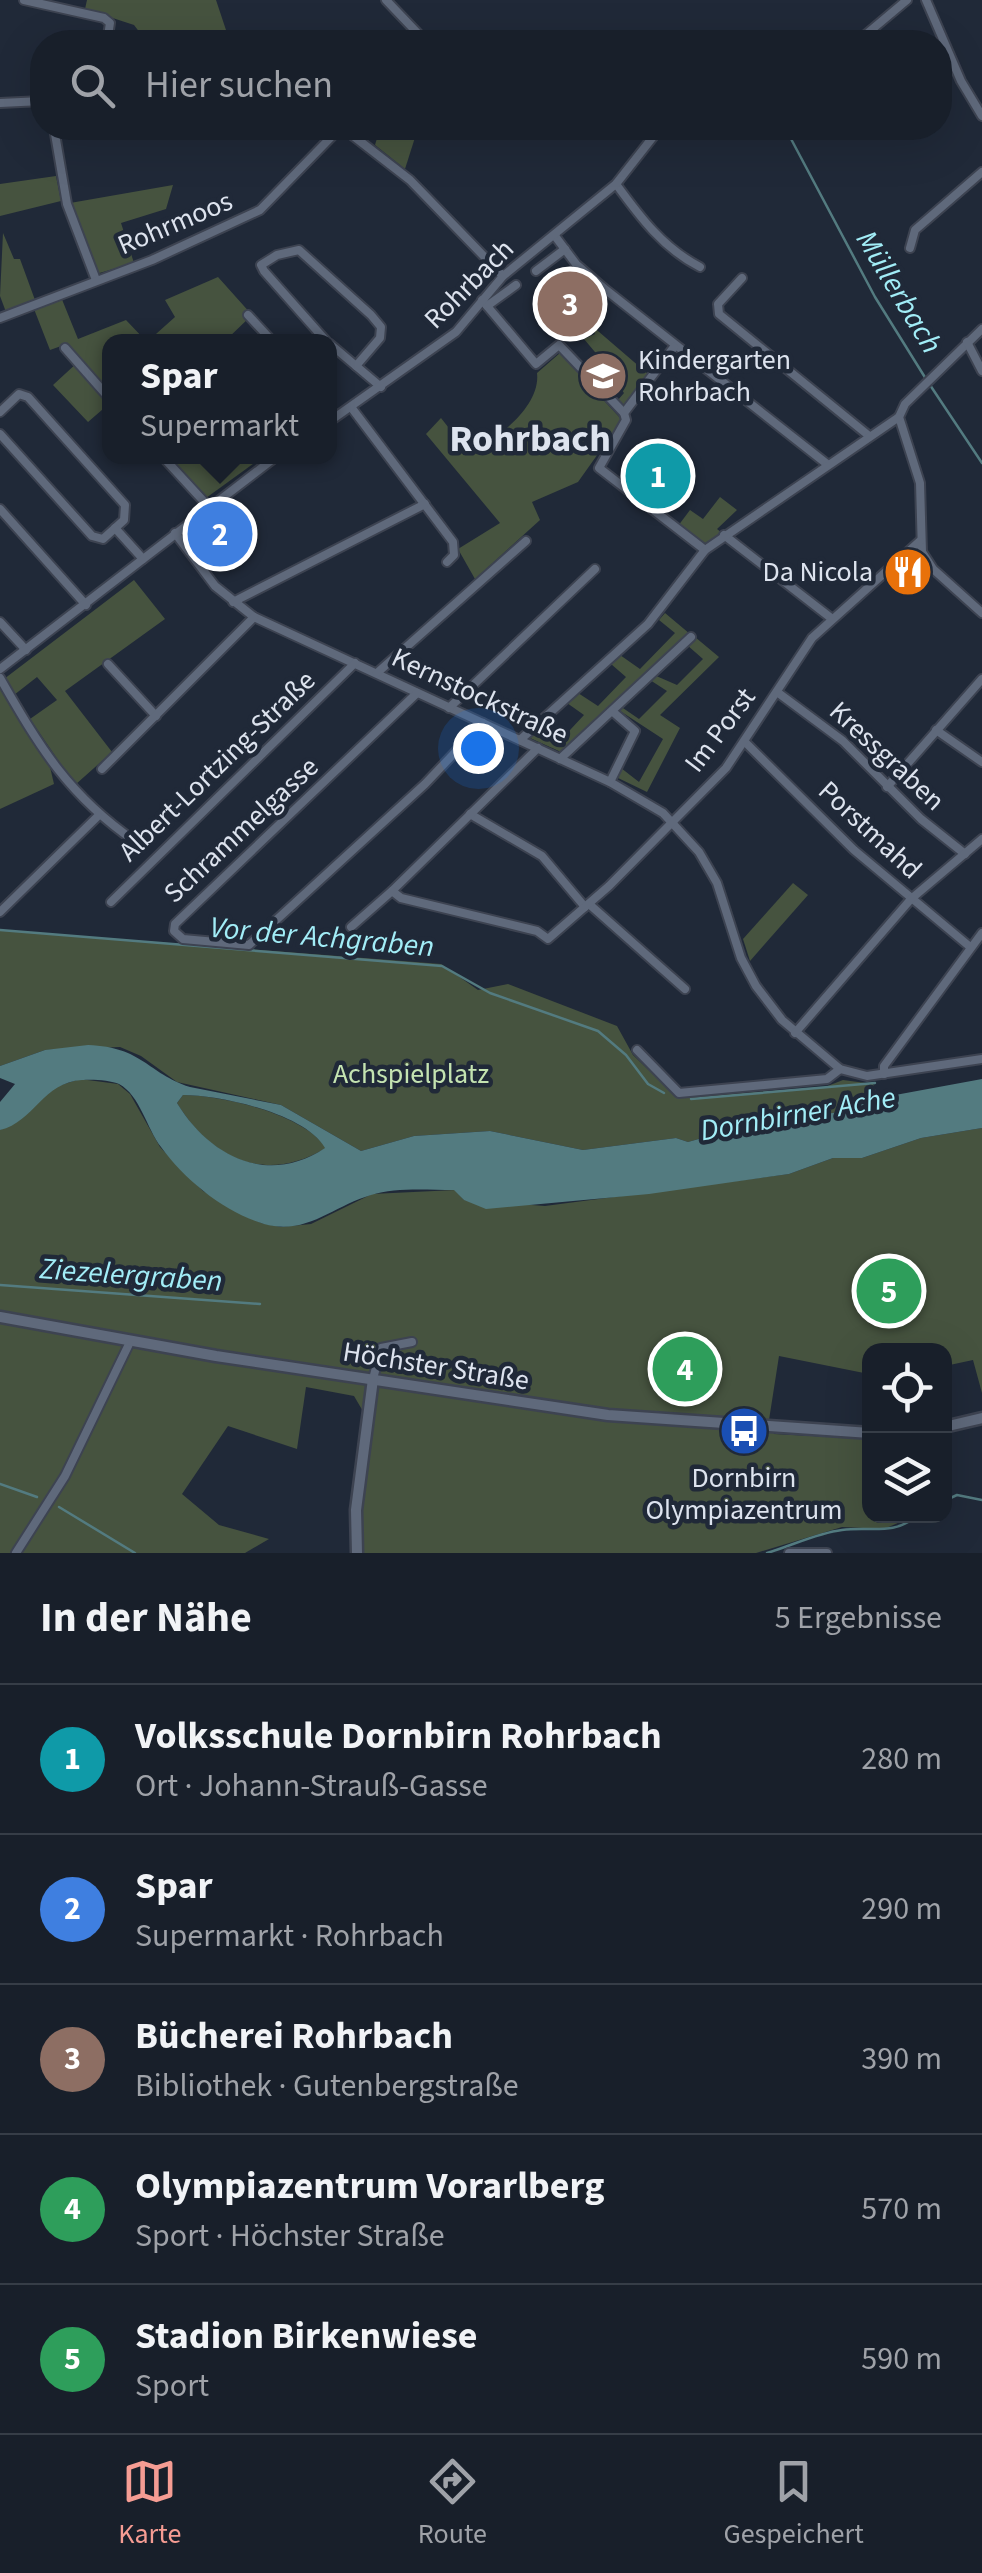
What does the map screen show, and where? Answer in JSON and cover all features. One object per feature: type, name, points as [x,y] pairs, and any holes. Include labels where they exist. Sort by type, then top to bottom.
[{"type":"main road","name":"Höchster Straße","points":[[0,1316],[130,1342],[613,1416],[862,1433]]},
{"type":"main road","points":[[357,1553],[356,1510],[373,1380]]},
{"type":"main road","points":[[952,1425],[982,1418]]},
{"type":"street","points":[[24,0],[104,18],[110,22],[109,30]]},
{"type":"street","points":[[386,0],[415,30]]},
{"type":"street","points":[[871,30],[907,0]]},
{"type":"street","points":[[926,0],[939,30]]},
{"type":"street","points":[[952,60],[982,116]]},
{"type":"street","points":[[0,103],[30,101]]},
{"type":"street","points":[[56,140],[67,204],[96,280]]},
{"type":"street","name":"Rohrmoos","points":[[0,318],[152,260],[260,210],[329,140]]},
{"type":"street","points":[[357,140],[410,180],[503,276]]},
{"type":"street","name":"Rohrbach","points":[[339,415],[432,352],[484,303],[503,276],[616,184],[651,140]]},
{"type":"street","points":[[910,248],[915,230],[982,172]]},
{"type":"street","points":[[616,184],[650,229],[700,267]]},
{"type":"street","points":[[555,236],[588,274],[674,347],[826,464]]},
{"type":"street","points":[[536,271],[565,249]]},
{"type":"street","points":[[321,334],[264,271],[261,265],[265,260],[299,250],[350,292],[381,327],[380,338],[356,366]]},
{"type":"street","points":[[742,278],[718,304],[718,314],[868,435]]},
{"type":"street","points":[[516,286],[484,303],[536,364],[560,345],[624,413],[626,420],[599,468],[705,550]]},
{"type":"street","points":[[248,315],[266,334]]},
{"type":"street","points":[[520,740],[648,624],[705,550],[898,416],[982,329]]},
{"type":"street","points":[[967,342],[982,371]]},
{"type":"street","points":[[624,413],[674,347]]},
{"type":"street","points":[[65,348],[102,390]]},
{"type":"street","points":[[337,350],[380,387]]},
{"type":"street","points":[[0,412],[19,394],[28,397],[128,512],[103,539],[92,536],[0,434]]},
{"type":"street","points":[[351,407],[453,542],[454,555],[447,562]]},
{"type":"street","points":[[898,416],[920,483],[920,541],[932,569],[982,613]]},
{"type":"street","points":[[169,464],[208,506]]},
{"type":"street","points":[[0,668],[266,464]]},
{"type":"street","points":[[232,602],[425,504]]},
{"type":"street","points":[[0,509],[86,604]]},
{"type":"street","points":[[115,528],[143,559]]},
{"type":"street","name":"Kernstockstraße","points":[[176,533],[232,602],[254,617],[610,782],[673,822],[717,883],[748,974],[767,1003],[840,1069]]},
{"type":"street","points":[[724,535],[831,618]]},
{"type":"street","points":[[376,673],[526,540]]},
{"type":"street","name":"Im Porst","points":[[392,890],[401,898],[537,932],[548,939],[673,822],[745,742],[831,618],[920,541]]},
{"type":"street","points":[[448,708],[595,570]]},
{"type":"street","points":[[102,769],[254,617]]},
{"type":"street","points":[[0,622],[26,650]]},
{"type":"street","points":[[560,758],[691,637]]},
{"type":"street","name":"Albert-Lortzing-Straße","points":[[111,902],[355,663]]},
{"type":"street","points":[[108,664],[156,716]]},
{"type":"street","points":[[0,678],[59,775],[98,816],[136,842]]},
{"type":"street","points":[[887,788],[982,678]]},
{"type":"street","name":"Kressgraben","points":[[777,692],[843,741],[887,788],[965,854]]},
{"type":"street","name":"Schrammelgasse","points":[[417,693],[175,924],[174,931],[183,939],[249,945],[425,784],[483,723]]},
{"type":"street","points":[[610,782],[635,731],[612,711]]},
{"type":"street","points":[[936,730],[982,762]]},
{"type":"street","name":"Porstmahd","points":[[745,742],[854,850],[969,946]]},
{"type":"street","points":[[351,926],[538,748]]},
{"type":"street","points":[[470,814],[542,856],[587,906],[685,989]]},
{"type":"street","points":[[0,912],[98,816]]},
{"type":"street","points":[[796,1033],[911,899],[982,839]]},
{"type":"street","points":[[884,1074],[884,1066],[982,933]]},
{"type":"street","points":[[637,1050],[679,1093],[827,1079],[840,1069],[860,1076],[982,1059]]},
{"type":"street","points":[[16,1553],[64,1476],[130,1342]]},
{"type":"street","points":[[373,1380],[381,1348],[412,1342]]},
{"type":"street","points":[[790,1553],[828,1553]]},
{"type":"green space","points":[[87,0],[216,0],[226,30],[138,30],[134,25],[85,9]]},
{"type":"green space","points":[[376,140],[414,140],[405,169],[375,145]]},
{"type":"green space","points":[[56,176],[61,201],[0,216],[0,184]]},
{"type":"green space","points":[[173,185],[166,209],[121,223],[134,263],[96,274],[70,203]]},
{"type":"green space","points":[[3,233],[14,259],[20,259],[35,300],[6,312],[0,296]]},
{"type":"green space","points":[[218,277],[252,315],[232,334],[156,334],[175,317],[165,300]]},
{"type":"green space","points":[[61,297],[78,339],[126,320],[139,334],[102,334],[102,410],[88,422],[53,385],[78,362],[64,345],[50,350],[34,309]]},
{"type":"green space","points":[[591,325],[648,374],[624,407],[618,400],[624,393],[608,371],[614,363],[607,356],[600,358],[584,339],[595,334]]},
{"type":"green space","points":[[560,353],[622,420],[578,482],[532,502],[540,520],[475,579],[458,549],[500,523],[426,434],[441,418],[467,451],[491,440],[524,410],[532,398],[537,373]]},
{"type":"green space","points":[[174,464],[253,464],[206,498]]},
{"type":"green space","points":[[720,497],[737,510],[717,529],[722,533],[704,547],[678,526],[690,510],[703,519]]},
{"type":"green space","points":[[134,580],[165,619],[65,691],[112,752],[75,785],[30,719],[57,700],[37,677],[14,695],[4,679]]},
{"type":"green space","points":[[665,613],[690,634],[561,752],[530,738],[537,731],[557,744],[584,715],[567,703],[578,693],[598,706],[626,677],[611,664],[620,655],[640,669],[675,633],[659,620]]},
{"type":"green space","points":[[695,637],[719,657],[660,715],[680,728],[647,792],[616,777],[621,768],[639,782],[663,739],[617,709],[620,706],[639,719],[667,691],[650,680],[654,675],[677,685],[703,659],[687,645]]},
{"type":"green space","points":[[0,686],[50,767],[54,784],[0,809]]},
{"type":"green space","points":[[793,883],[808,895],[750,961],[743,939]]},
{"type":"green space","name":"Achspielplatz","points":[[0,930],[441,964],[478,990],[508,984],[617,1026],[633,1055],[678,1098],[825,1087],[843,1080],[873,1084],[879,1098],[833,1113],[780,1116],[688,1142],[676,1138],[583,1150],[490,1131],[414,1136],[361,1151],[281,1105],[177,1082],[141,1056],[120,1047],[45,1050],[0,1066]]},
{"type":"green space","points":[[80,1079],[118,1084],[130,1094],[160,1147],[203,1191],[261,1223],[281,1227],[311,1224],[372,1194],[455,1190],[464,1200],[545,1206],[789,1174],[833,1158],[862,1158],[921,1138],[982,1128],[982,1393],[973,1360],[952,1364],[952,1343],[862,1343],[862,1373],[779,1356],[769,1420],[774,1434],[862,1439],[862,1523],[898,1523],[884,1529],[842,1527],[756,1553],[356,1553],[364,1413],[354,1396],[306,1387],[297,1449],[228,1426],[182,1494],[219,1525],[269,1539],[245,1553],[0,1553],[0,1130],[25,1115],[52,1088]]},
{"type":"green space","points":[[183,1095],[218,1098],[281,1116],[300,1125],[326,1148],[282,1164],[242,1160],[224,1152],[191,1123],[177,1103]]},
{"type":"shaded area","points":[[88,1045],[121,1050],[190,1087],[281,1105],[361,1151],[414,1136],[490,1131],[583,1150],[676,1138],[688,1142],[780,1116],[833,1113],[879,1098],[982,1079],[982,1128],[921,1138],[862,1158],[833,1158],[789,1174],[649,1194],[486,1209],[464,1200],[454,1190],[391,1191],[357,1200],[306,1223],[279,1227],[234,1212],[194,1183],[156,1140],[132,1096],[115,1083],[69,1082],[12,1126],[0,1130],[0,1102],[15,1084],[0,1078],[0,1066],[45,1050]],"holes":[[[183,1095],[282,1116],[315,1136],[325,1148],[282,1165],[242,1160],[206,1138],[177,1103]]]},
{"type":"waterway","name":"Müllerbach","points":[[792,140],[875,297],[926,379]]},
{"type":"waterway","name":"Müllerbach","points":[[930,385],[982,463]]},
{"type":"waterway","name":"Vor der Achgraben","points":[[0,930],[442,966],[490,993],[598,1031],[626,1055],[648,1084],[664,1093]]},
{"type":"waterway","name":"Vor der Achgraben","points":[[691,1099],[875,1083]]},
{"type":"waterway","name":"Ziezelergraben","points":[[0,1285],[260,1304]]},
{"type":"waterway","points":[[0,1484],[37,1497]]},
{"type":"waterway","points":[[952,1497],[982,1500]]},
{"type":"waterway","points":[[59,1507],[135,1553]]},
{"type":"waterway","points":[[767,1553],[833,1532],[906,1523]]},
{"type":"place","name":"Bücherei Rohrbach","points":[[570,304]]},
{"type":"place","name":"Kindergarten Rohrbach","points":[[603,376]]},
{"type":"place","name":"Volksschule Dornbirn Rohrbach","points":[[658,476]]},
{"type":"place","name":"Spar","points":[[220,534]]},
{"type":"place","name":"Da Nicola","points":[[908,572]]},
{"type":"place","name":"Stadion Birkenwiese","points":[[889,1291]]},
{"type":"place","name":"Olympiazentrum Vorarlberg","points":[[685,1369]]},
{"type":"place","name":"Dornbirn Olympiazentrum","points":[[744,1431]]},
{"type":"district","name":"Rohrbach","points":[[530,439]]},
{"type":"water label","name":"Dornbirner Ache","points":[[798,1114]]}]
